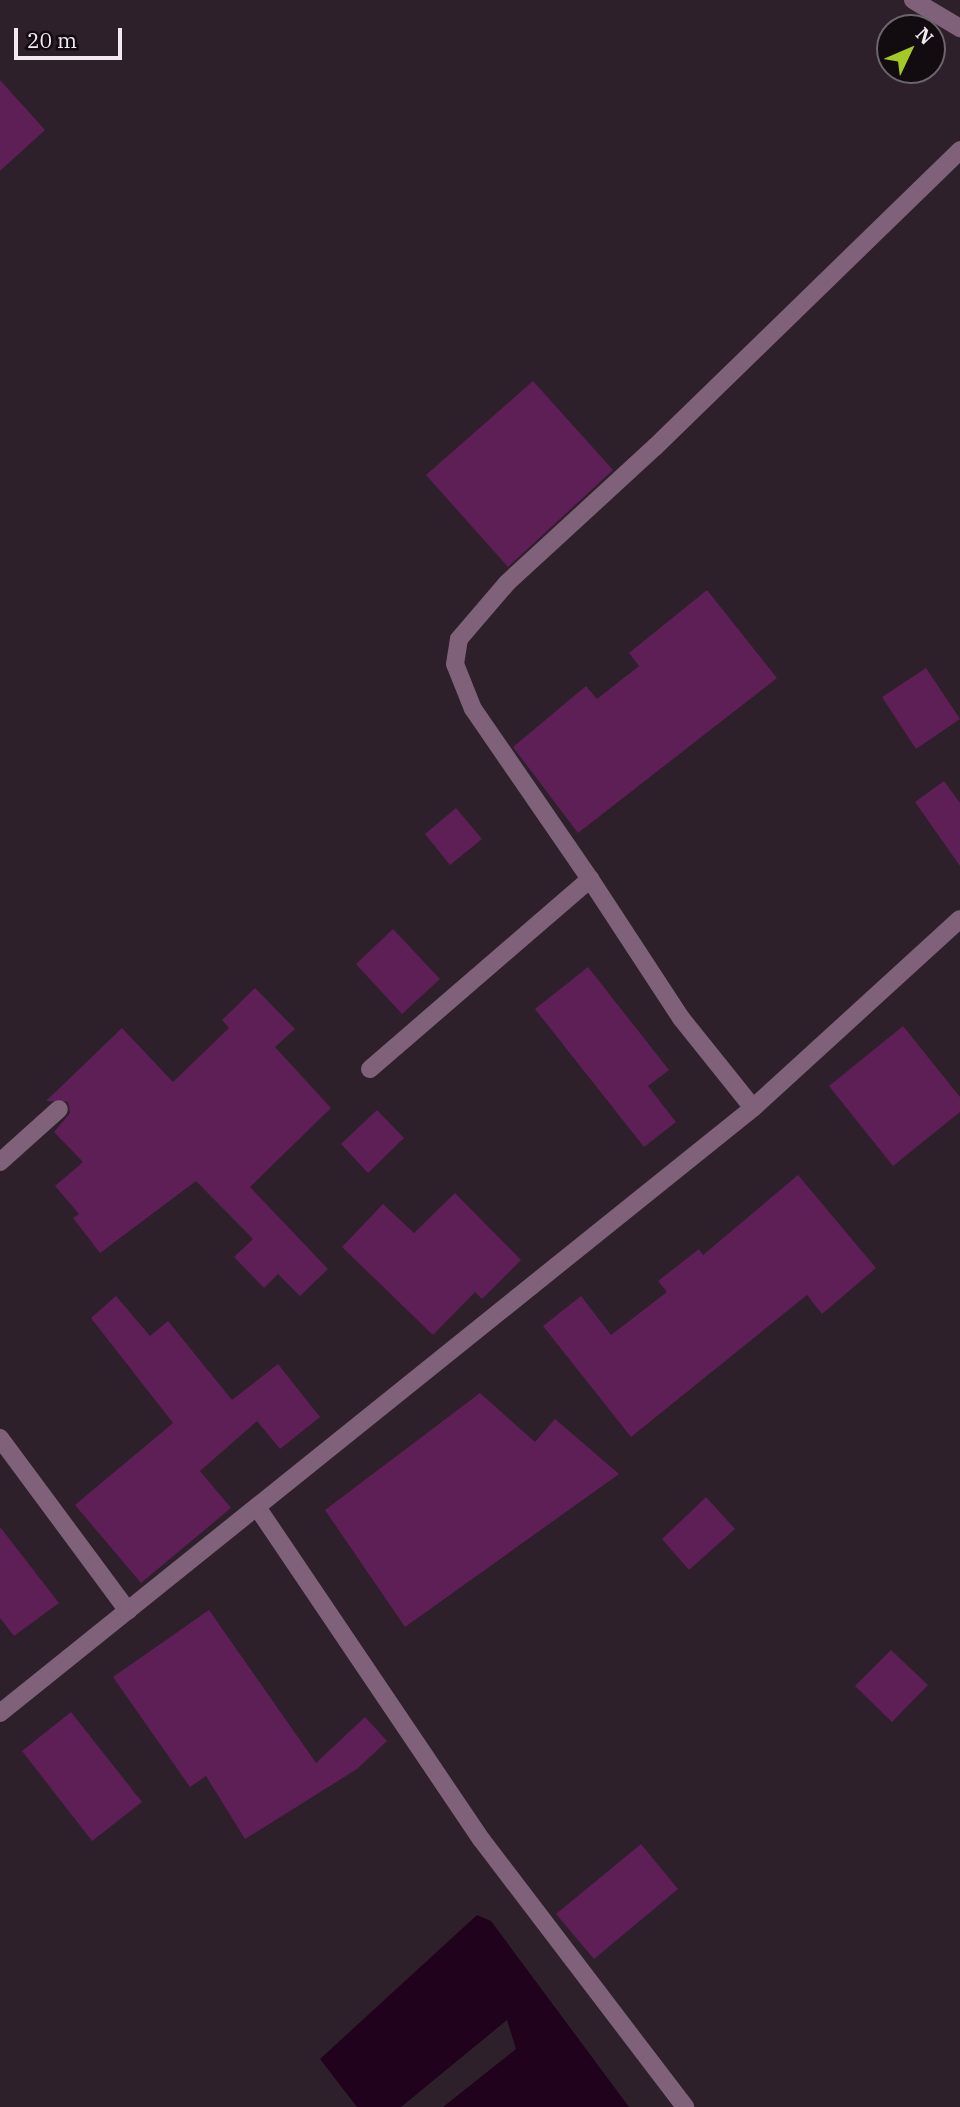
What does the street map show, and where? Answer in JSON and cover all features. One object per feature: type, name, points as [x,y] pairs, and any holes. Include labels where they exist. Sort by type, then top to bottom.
[{"type":"street","points":[[913,0],[960,27]]},
{"type":"street","points":[[753,1108],[681,1018],[590,879],[473,709],[454,664],[459,639],[498,591],[960,150]]},
{"type":"street","points":[[370,1069],[590,879]]},
{"type":"street","points":[[0,1713],[259,1510],[753,1108],[960,919]]},
{"type":"street","points":[[0,1162],[60,1109]]},
{"type":"street","points":[[0,1438],[128,1611]]},
{"type":"street","points":[[259,1510],[481,1839],[685,2107]]},
{"type":"shaded area","points":[[477,1915],[491,1921],[629,2107],[443,2107],[516,2049],[507,2020],[401,2107],[357,2107],[320,2059]]},
{"type":"building","points":[[0,80],[45,130],[0,171]]},
{"type":"building","points":[[533,381],[613,470],[508,567],[426,475]]},
{"type":"building","points":[[707,590],[777,678],[578,833],[513,747],[586,686],[597,699],[639,666],[629,653]]},
{"type":"building","points":[[926,668],[960,719],[916,749],[882,697]]},
{"type":"building","points":[[944,781],[960,803],[960,866],[915,802]]},
{"type":"building","points":[[456,808],[482,839],[450,865],[425,834]]},
{"type":"building","points":[[393,929],[440,979],[402,1014],[356,964]]},
{"type":"building","points":[[588,967],[669,1070],[648,1086],[676,1122],[644,1147],[535,1009]]},
{"type":"building","points":[[255,988],[295,1029],[275,1047],[331,1108],[250,1187],[328,1269],[300,1296],[278,1274],[264,1288],[234,1257],[253,1239],[196,1181],[100,1253],[73,1218],[79,1214],[55,1186],[83,1162],[54,1132],[70,1113],[68,1102],[46,1101],[122,1028],[173,1082],[229,1028],[222,1020]]},
{"type":"building","points":[[903,1026],[960,1097],[960,1112],[893,1166],[829,1086]]},
{"type":"building","points":[[377,1110],[404,1138],[368,1173],[341,1144]]},
{"type":"building","points":[[798,1175],[876,1268],[822,1314],[807,1295],[631,1437],[543,1326],[581,1296],[611,1335],[667,1292],[658,1281],[699,1249],[703,1255]]},
{"type":"building","points":[[455,1193],[521,1260],[482,1299],[475,1292],[433,1335],[342,1247],[383,1204],[414,1233]]},
{"type":"building","points":[[116,1296],[150,1336],[168,1321],[232,1400],[278,1364],[320,1417],[280,1449],[257,1421],[200,1471],[231,1508],[141,1583],[75,1505],[173,1423],[91,1318]]},
{"type":"building","points":[[480,1393],[535,1442],[555,1419],[619,1474],[405,1627],[325,1510]]},
{"type":"building","points":[[706,1497],[735,1529],[689,1570],[662,1539]]},
{"type":"building","points":[[0,1527],[59,1603],[14,1636],[0,1618]]},
{"type":"building","points":[[209,1610],[316,1763],[365,1717],[387,1741],[357,1769],[245,1839],[206,1776],[190,1787],[113,1677]]},
{"type":"building","points":[[891,1650],[928,1685],[892,1722],[855,1686]]},
{"type":"building","points":[[71,1712],[142,1802],[92,1841],[22,1751]]},
{"type":"building","points":[[641,1844],[678,1889],[594,1959],[556,1914]]}]
